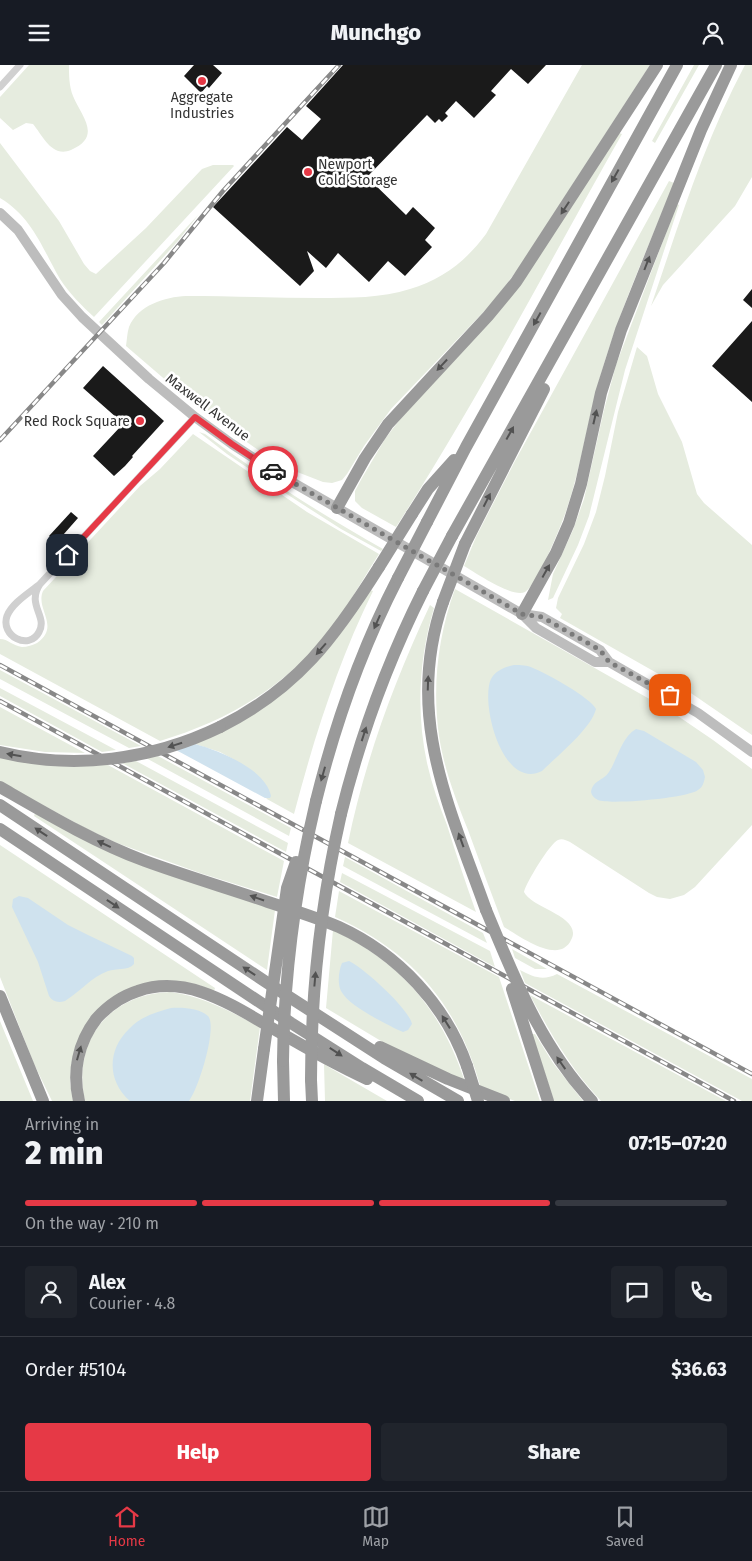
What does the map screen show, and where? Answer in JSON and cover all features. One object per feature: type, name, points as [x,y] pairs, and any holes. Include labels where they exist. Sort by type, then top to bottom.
[{"type":"highway","points":[[337,508],[368,453],[388,424],[488,316],[516,282],[657,65]]},
{"type":"highway","points":[[284,1101],[285,1000],[290,940],[303,861],[316,801],[328,754],[351,686],[376,624],[398,577],[466,447],[677,65]]},
{"type":"highway","points":[[312,1101],[313,1004],[318,944],[328,877],[341,814],[360,747],[394,652],[422,591],[452,536],[716,65]]},
{"type":"highway","points":[[522,614],[556,553],[569,523],[579,494],[596,411],[613,355],[660,230],[732,65]]},
{"type":"highway","points":[[548,1101],[478,886],[437,768],[430,730],[429,665],[434,631],[465,544],[533,410],[591,289]]},
{"type":"highway","points":[[0,752],[56,760],[92,761],[115,758],[177,745],[220,727],[266,699],[292,679],[340,626],[428,489],[466,447]]},
{"type":"highway","points":[[0,787],[70,827],[120,851],[316,918],[346,930],[363,940],[398,965],[424,991],[450,1029],[468,1066],[478,1101]]},
{"type":"highway","points":[[257,1101],[287,889],[316,801]]},
{"type":"highway","points":[[0,805],[266,982],[384,1058],[458,1101]]},
{"type":"highway","points":[[0,829],[276,1013],[418,1101]]},
{"type":"highway","points":[[486,910],[520,990],[540,1031],[559,1061],[592,1101]]},
{"type":"highway","points":[[78,1101],[75,1075],[78,1059],[83,1042],[96,1019],[107,1008],[126,996],[141,989],[165,985],[184,987],[211,996],[335,1064],[413,1101]]},
{"type":"highway","points":[[0,995],[27,1064],[44,1101]]},
{"type":"highway","points":[[327,1020],[448,1079],[504,1101]]},
{"type":"main road","name":"Maxwell Avenue","points":[[0,213],[18,230],[58,289],[76,311],[149,379],[195,417],[255,459],[337,508],[522,614],[542,617],[600,650],[609,662],[698,713],[752,752]]},
{"type":"street","points":[[0,87],[20,65]]},
{"type":"street","points":[[40,584],[35,595],[35,601],[41,620],[40,630],[32,639],[24,641],[16,639],[8,631],[7,615],[22,598],[40,584],[195,417]]},
{"type":"shaded area","points":[[29,65],[69,65],[72,92],[87,125],[88,132],[81,144],[71,150],[64,152],[53,148],[44,140],[33,124],[26,123],[13,130],[0,118],[0,97]]},
{"type":"shaded area","points":[[582,65],[650,65],[518,269],[492,303],[391,409],[342,480],[332,483],[323,482],[287,468],[271,459],[197,407],[126,346],[127,334],[133,319],[145,308],[161,300],[186,296],[365,297],[410,289],[433,280],[453,268],[471,252],[486,234]]},
{"type":"shaded area","points":[[694,65],[699,65],[655,143],[652,141]]},
{"type":"shaded area","points":[[745,65],[752,65],[752,177],[735,206],[663,285],[651,306],[705,153],[730,94]]},
{"type":"shaded area","points":[[619,133],[622,134],[484,382],[396,527],[362,508],[355,501],[355,491],[385,439],[401,418],[464,350]]},
{"type":"shaded area","points":[[0,143],[59,221],[84,264],[90,271],[96,274],[146,228],[202,169],[213,165],[234,166],[94,317],[60,279],[29,224],[0,198]]},
{"type":"shaded area","points":[[669,181],[674,183],[611,341],[593,403],[575,483],[551,548],[530,588],[525,592],[519,593],[503,588],[464,566],[476,537],[515,461]]},
{"type":"shaded area","points":[[677,204],[679,205],[625,370],[589,516],[578,545],[553,598],[548,600],[553,574],[573,530],[584,499],[616,365]]},
{"type":"shaded area","points":[[199,214],[178,241],[102,325],[99,322]]},
{"type":"shaded area","points":[[637,347],[647,356],[658,394],[682,442],[697,494],[704,503],[752,545],[752,735],[685,689],[560,618],[562,614],[556,608],[558,598],[584,544],[596,512],[618,412]]},
{"type":"shaded area","points":[[199,432],[205,434],[292,494],[383,549],[381,551],[341,529],[227,454]]},
{"type":"shaded area","points":[[193,434],[307,512],[379,554],[329,632],[286,676],[248,703],[227,715],[206,725],[160,741],[0,654],[0,639],[24,647],[37,643],[44,637],[47,624],[41,598],[43,591],[140,486],[160,469]]},
{"type":"shaded area","points":[[455,589],[669,710],[752,769],[752,825],[695,887],[684,895],[670,899],[657,897],[570,842],[560,839],[544,855],[524,892],[529,898],[555,913],[570,925],[573,932],[570,942],[564,948],[550,950],[525,940],[504,927],[451,784],[439,736],[436,699],[438,661],[444,625]]},
{"type":"shaded area","points":[[370,590],[373,591],[360,618],[328,701],[294,814],[265,798],[267,799],[233,759],[220,752],[195,744],[246,719]]},
{"type":"shaded area","points":[[430,605],[434,608],[422,666],[421,724],[433,787],[476,912],[348,843],[363,782],[382,722],[404,663]]},
{"type":"shaded area","points":[[0,670],[141,746],[129,748],[0,679]]},
{"type":"shaded area","points":[[0,688],[116,750],[102,752],[0,696]]},
{"type":"shaded area","points":[[0,707],[85,753],[45,752],[0,745]]},
{"type":"shaded area","points":[[158,756],[291,828],[289,836],[146,758]]},
{"type":"shaded area","points":[[0,758],[108,765],[284,861],[277,897],[200,873],[117,843],[87,829],[0,782]]},
{"type":"shaded area","points":[[136,761],[288,843],[286,852],[122,763]]},
{"type":"shaded area","points":[[35,813],[275,910],[267,970],[34,816]]},
{"type":"shaded area","points":[[0,845],[215,988],[214,991],[199,985],[177,981],[112,998],[71,1064],[70,1083],[73,1101],[52,1101],[34,1064],[0,977]]},
{"type":"shaded area","points":[[345,857],[483,933],[487,943],[343,866]]},
{"type":"shaded area","points":[[342,873],[490,951],[495,967],[340,882]]},
{"type":"shaded area","points":[[339,891],[499,977],[540,1101],[515,1101],[481,1089],[472,1059],[446,1007],[410,965],[388,947],[363,931],[335,917]]},
{"type":"shaded area","points":[[333,930],[379,957],[399,973],[416,991],[444,1033],[456,1056],[465,1082],[391,1047],[326,1008]]},
{"type":"shaded area","points":[[512,949],[547,969],[535,969],[515,958]]},
{"type":"shaded area","points":[[520,970],[529,975],[543,978],[557,974],[752,1079],[752,1101],[742,1101],[525,983]]},
{"type":"shaded area","points":[[170,992],[205,1001],[260,1027],[250,1101],[85,1101],[82,1079],[84,1059],[90,1041],[100,1025],[113,1012],[129,1001],[148,995]]},
{"type":"shaded area","points":[[530,995],[726,1101],[601,1101],[562,1050]]},
{"type":"shaded area","points":[[0,1021],[33,1101],[0,1101]]},
{"type":"shaded area","points":[[532,1034],[535,1034],[553,1063],[583,1101],[554,1101]]},
{"type":"shaded area","points":[[324,1064],[332,1069],[387,1101],[325,1101]]},
{"type":"water","points":[[514,665],[528,666],[548,675],[568,686],[596,709],[588,725],[564,750],[542,771],[528,774],[516,768],[505,757],[497,741],[489,706],[488,690],[491,679],[501,669]]},
{"type":"water","points":[[636,729],[644,731],[696,762],[703,770],[705,777],[701,787],[691,793],[680,796],[649,800],[617,802],[594,798],[591,792],[592,788],[609,772],[623,743]]},
{"type":"water","points":[[195,744],[228,756],[251,769],[267,786],[270,798],[265,798],[176,750]]},
{"type":"water","points":[[19,896],[28,898],[68,925],[132,956],[134,964],[129,968],[111,970],[102,974],[65,1001],[54,1001],[49,996],[38,962],[12,907],[13,899]]},
{"type":"water","points":[[349,961],[375,980],[395,999],[412,1024],[408,1030],[403,1032],[382,1022],[358,1008],[345,997],[340,988],[339,977],[342,963]]},
{"type":"water","points":[[171,1008],[200,1011],[208,1016],[210,1022],[211,1032],[206,1059],[193,1095],[189,1101],[130,1101],[122,1093],[114,1075],[113,1065],[117,1046],[122,1037],[138,1021],[154,1013]]},
{"type":"building","name":"Aggregate Industries","points":[[194,65],[213,65],[222,73],[209,88],[207,86],[201,93],[184,76]]},
{"type":"building","name":"Newport Cold Storage","points":[[343,65],[546,65],[528,84],[511,69],[491,91],[496,95],[474,118],[456,101],[445,113],[448,116],[442,122],[439,119],[435,123],[427,115],[367,177],[406,215],[413,207],[435,228],[425,240],[432,247],[405,276],[388,261],[369,282],[338,253],[326,268],[307,251],[314,271],[300,286],[213,207],[287,127],[302,140],[321,119],[306,106]]},
{"type":"building","points":[[752,289],[752,308],[743,300]]},
{"type":"building","points":[[752,321],[752,402],[712,366]]},
{"type":"building","name":"Red Rock Square","points":[[103,366],[164,421],[114,476],[93,456],[121,426],[116,420],[117,418],[83,388]]},
{"type":"building","points":[[71,512],[78,518],[56,543],[49,536]]},
{"type":"railway","points":[[0,440],[164,263],[223,191],[339,65]]},
{"type":"railway","points":[[0,665],[752,1074]]},
{"type":"railway","points":[[0,701],[734,1101]]},
{"type":"way so far","points":[[273,471],[522,614],[542,617],[600,650],[609,662],[670,695]]},
{"type":"place","name":"Aggregate Industries","points":[[202,81]]},
{"type":"place","name":"Newport Cold Storage","points":[[308,172]]},
{"type":"place","name":"Red Rock Square","points":[[140,421]]},
{"type":"route","points":[[67,555],[195,417],[273,471]]}]
